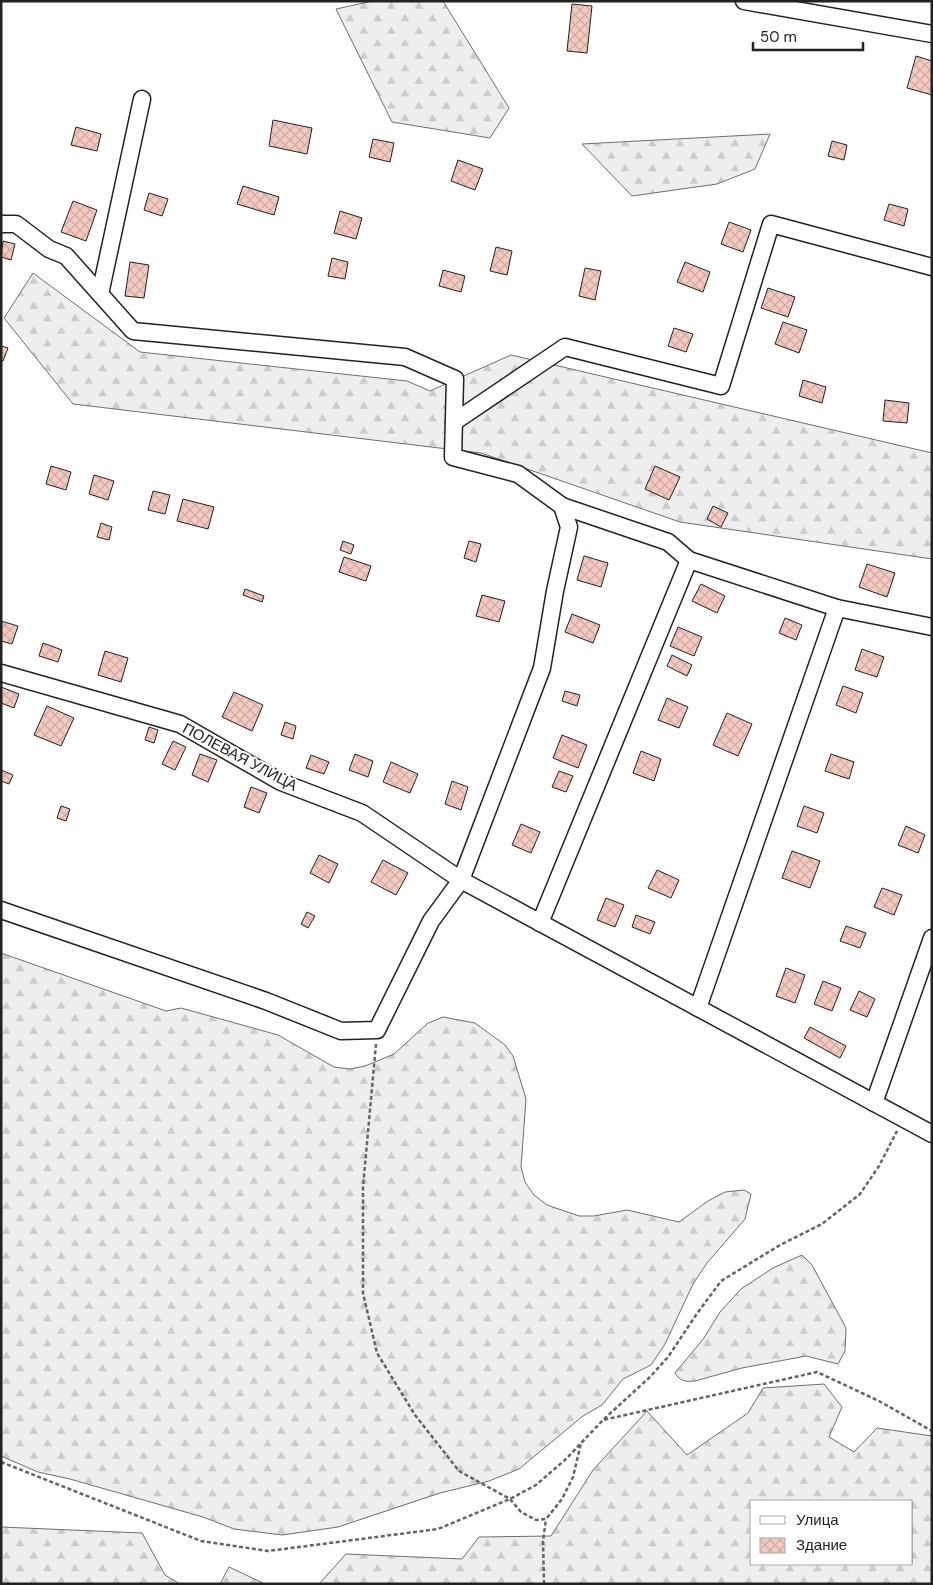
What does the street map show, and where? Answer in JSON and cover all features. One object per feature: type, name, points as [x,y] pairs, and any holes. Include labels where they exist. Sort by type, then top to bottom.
[{"type":"street","points":[[744,1],[932,34]]},
{"type":"street","points":[[100,294],[142,99]]},
{"type":"street","points":[[1,224],[16,224],[49,248],[66,256],[133,331],[405,357],[455,379],[453,457],[518,474],[562,506],[668,542],[689,560],[837,608],[932,626]]},
{"type":"street","points":[[454,422],[565,347],[721,386],[771,224],[932,267]]},
{"type":"street","points":[[1,910],[266,1001],[340,1031],[377,1030],[431,921],[461,880],[542,668],[555,591],[569,526],[562,506]]},
{"type":"street","points":[[540,923],[689,560]]},
{"type":"street","points":[[698,1008],[837,608]]},
{"type":"street","name":"ПОЛЕВАЯ УЛИЦА","points":[[1,673],[180,724],[281,782],[362,813],[461,880],[932,1134]]},
{"type":"street","points":[[874,1103],[932,938]]},
{"type":"path","points":[[377,1030],[363,1187],[363,1293],[377,1353],[415,1415],[459,1471],[510,1499],[521,1512],[536,1520],[546,1519]]},
{"type":"path","points":[[1,1462],[201,1541],[268,1551],[438,1529],[510,1499],[536,1485],[650,1377],[668,1357],[721,1282],[780,1245],[822,1224],[860,1194],[879,1166],[904,1119]]},
{"type":"path","points":[[604,1420],[817,1372],[879,1401],[932,1431]]},
{"type":"path","points":[[544,1584],[543,1541],[546,1519],[562,1498],[573,1477],[582,1442]]},
{"type":"green space","points":[[373,1],[443,1],[509,108],[490,138],[392,122],[336,9]]},
{"type":"green space","points":[[770,134],[755,169],[717,184],[632,196],[582,144]]},
{"type":"green space","points":[[33,273],[140,352],[407,381],[430,391],[511,355],[932,453],[932,559],[680,522],[481,453],[73,404],[4,318]]},
{"type":"green space","points":[[1,953],[166,1011],[181,1008],[278,1035],[334,1067],[350,1069],[365,1066],[394,1054],[428,1023],[443,1017],[475,1023],[505,1045],[513,1056],[526,1099],[521,1167],[525,1182],[534,1195],[547,1205],[579,1216],[594,1216],[627,1210],[679,1222],[708,1201],[725,1192],[744,1190],[751,1194],[745,1219],[707,1263],[693,1284],[665,1344],[651,1365],[623,1379],[602,1405],[583,1416],[519,1469],[489,1481],[440,1493],[338,1527],[282,1535],[234,1529],[203,1517],[70,1479],[38,1472],[1,1456]]},
{"type":"green space","points":[[802,1255],[812,1265],[846,1328],[845,1351],[838,1364],[806,1356],[742,1368],[695,1381],[686,1381],[679,1378],[675,1373],[704,1338],[720,1312],[741,1289],[773,1268]]},
{"type":"green space","points":[[824,1384],[842,1407],[829,1437],[854,1452],[877,1428],[932,1436],[932,1584],[319,1584],[346,1554],[462,1559],[479,1537],[551,1536],[593,1470],[647,1411],[687,1455],[748,1413],[763,1388]]},
{"type":"green space","points":[[1,1527],[142,1533],[165,1575],[180,1584],[1,1584]]},
{"type":"green space","points":[[229,1567],[265,1584],[220,1584]]},
{"type":"building","points":[[572,4],[592,6],[587,53],[567,51]]},
{"type":"building","points":[[916,56],[932,61],[932,95],[907,88]]},
{"type":"building","points":[[273,120],[312,128],[307,154],[269,146]]},
{"type":"building","points":[[76,127],[101,134],[97,151],[71,145]]},
{"type":"building","points":[[373,139],[394,143],[390,162],[369,157]]},
{"type":"building","points":[[832,141],[847,145],[844,160],[828,156]]},
{"type":"building","points":[[458,160],[483,169],[475,190],[451,181]]},
{"type":"building","points":[[243,186],[279,197],[274,215],[237,204]]},
{"type":"building","points":[[149,193],[168,199],[162,216],[144,210]]},
{"type":"building","points":[[73,201],[97,210],[86,241],[61,232]]},
{"type":"building","points":[[889,204],[908,209],[904,226],[884,220]]},
{"type":"building","points":[[340,211],[362,218],[356,239],[334,233]]},
{"type":"building","points":[[729,222],[751,230],[743,252],[721,244]]},
{"type":"building","points":[[3,241],[15,244],[11,260],[1,257]]},
{"type":"building","points":[[496,247],[512,251],[507,275],[490,271]]},
{"type":"building","points":[[332,258],[348,262],[345,279],[328,276]]},
{"type":"building","points":[[130,262],[149,265],[144,298],[125,296]]},
{"type":"building","points":[[685,262],[710,272],[703,292],[677,282]]},
{"type":"building","points":[[585,268],[601,271],[595,300],[579,296]]},
{"type":"building","points":[[443,270],[465,276],[461,292],[439,286]]},
{"type":"building","points":[[768,288],[795,297],[788,317],[761,308]]},
{"type":"building","points":[[783,322],[807,330],[799,353],[775,344]]},
{"type":"building","points":[[674,328],[693,334],[686,352],[668,346]]},
{"type":"building","points":[[1,346],[8,348],[3,361],[1,360]]},
{"type":"building","points":[[803,380],[826,387],[822,403],[799,396]]},
{"type":"building","points":[[885,400],[909,403],[907,423],[883,421]]},
{"type":"building","points":[[51,466],[71,472],[66,490],[46,484]]},
{"type":"building","points":[[655,466],[680,477],[669,500],[645,489]]},
{"type":"building","points":[[94,475],[114,481],[108,500],[89,494]]},
{"type":"building","points":[[153,491],[170,495],[165,514],[148,510]]},
{"type":"building","points":[[183,499],[214,507],[208,529],[177,521]]},
{"type":"building","points":[[713,506],[728,513],[721,527],[707,519]]},
{"type":"building","points":[[101,523],[112,527],[109,540],[97,537]]},
{"type":"building","points":[[343,541],[354,545],[351,554],[340,550]]},
{"type":"building","points":[[469,541],[481,544],[476,562],[464,558]]},
{"type":"building","points":[[584,556],[608,563],[601,587],[577,580]]},
{"type":"building","points":[[344,557],[371,566],[366,581],[339,572]]},
{"type":"building","points":[[867,564],[895,573],[887,597],[859,587]]},
{"type":"building","points":[[701,584],[725,596],[717,613],[692,601]]},
{"type":"building","points":[[245,589],[264,596],[262,602],[243,595]]},
{"type":"building","points":[[482,595],[505,601],[499,622],[476,616]]},
{"type":"building","points":[[572,614],[600,625],[593,643],[565,632]]},
{"type":"building","points":[[785,618],[802,625],[796,640],[779,633]]},
{"type":"building","points":[[1,621],[18,626],[12,644],[1,641]]},
{"type":"building","points":[[678,627],[702,637],[694,656],[670,646]]},
{"type":"building","points":[[43,643],[62,650],[58,662],[39,656]]},
{"type":"building","points":[[862,649],[884,657],[877,677],[855,670]]},
{"type":"building","points":[[105,651],[128,658],[121,682],[98,675]]},
{"type":"building","points":[[672,655],[692,665],[687,676],[667,666]]},
{"type":"building","points":[[843,686],[863,693],[856,713],[836,705]]},
{"type":"building","points":[[1,687],[19,694],[14,708],[1,703]]},
{"type":"building","points":[[565,691],[580,695],[577,706],[562,701]]},
{"type":"building","points":[[234,692],[263,705],[252,731],[222,717]]},
{"type":"building","points":[[667,698],[688,707],[679,728],[658,720]]},
{"type":"building","points":[[47,706],[74,718],[61,746],[34,735]]},
{"type":"building","points":[[727,713],[752,724],[738,756],[713,745]]},
{"type":"building","points":[[285,722],[296,726],[293,739],[281,735]]},
{"type":"building","points":[[149,727],[158,730],[154,743],[145,740]]},
{"type":"building","points":[[562,735],[587,745],[578,768],[553,758]]},
{"type":"building","points":[[173,741],[186,747],[175,770],[162,764]]},
{"type":"building","points":[[641,751],[661,759],[654,781],[633,773]]},
{"type":"building","points":[[200,754],[217,760],[208,782],[192,775]]},
{"type":"building","points":[[355,754],[373,761],[368,777],[349,770]]},
{"type":"building","points":[[831,754],[854,762],[849,779],[825,771]]},
{"type":"building","points":[[311,755],[329,762],[324,774],[306,768]]},
{"type":"building","points":[[391,762],[418,774],[410,793],[383,782]]},
{"type":"building","points":[[1,770],[13,775],[9,784],[1,781]]},
{"type":"building","points":[[559,771],[573,776],[566,792],[552,787]]},
{"type":"building","points":[[452,781],[468,787],[461,810],[445,804]]},
{"type":"building","points":[[251,787],[267,793],[259,813],[244,807]]},
{"type":"building","points":[[61,806],[70,809],[66,821],[57,818]]},
{"type":"building","points":[[804,806],[824,813],[817,833],[797,826]]},
{"type":"building","points":[[521,824],[540,832],[531,853],[512,845]]},
{"type":"building","points":[[906,826],[925,835],[918,853],[898,845]]},
{"type":"building","points":[[792,851],[820,861],[810,888],[782,878]]},
{"type":"building","points":[[319,855],[338,864],[329,883],[310,873]]},
{"type":"building","points":[[383,860],[408,873],[396,895],[371,882]]},
{"type":"building","points":[[657,870],[679,880],[671,898],[648,888]]},
{"type":"building","points":[[882,888],[902,895],[894,915],[874,907]]},
{"type":"building","points":[[606,898],[624,905],[615,927],[597,920]]},
{"type":"building","points":[[307,912],[315,916],[308,928],[301,924]]},
{"type":"building","points":[[636,915],[655,922],[650,934],[632,927]]},
{"type":"building","points":[[846,926],[866,933],[860,948],[840,941]]},
{"type":"building","points":[[786,968],[805,975],[795,1003],[776,996]]},
{"type":"building","points":[[823,981],[841,988],[832,1011],[814,1004]]},
{"type":"building","points":[[859,991],[875,999],[867,1017],[850,1010]]},
{"type":"building","points":[[810,1027],[846,1046],[840,1058],[804,1038]]}]
